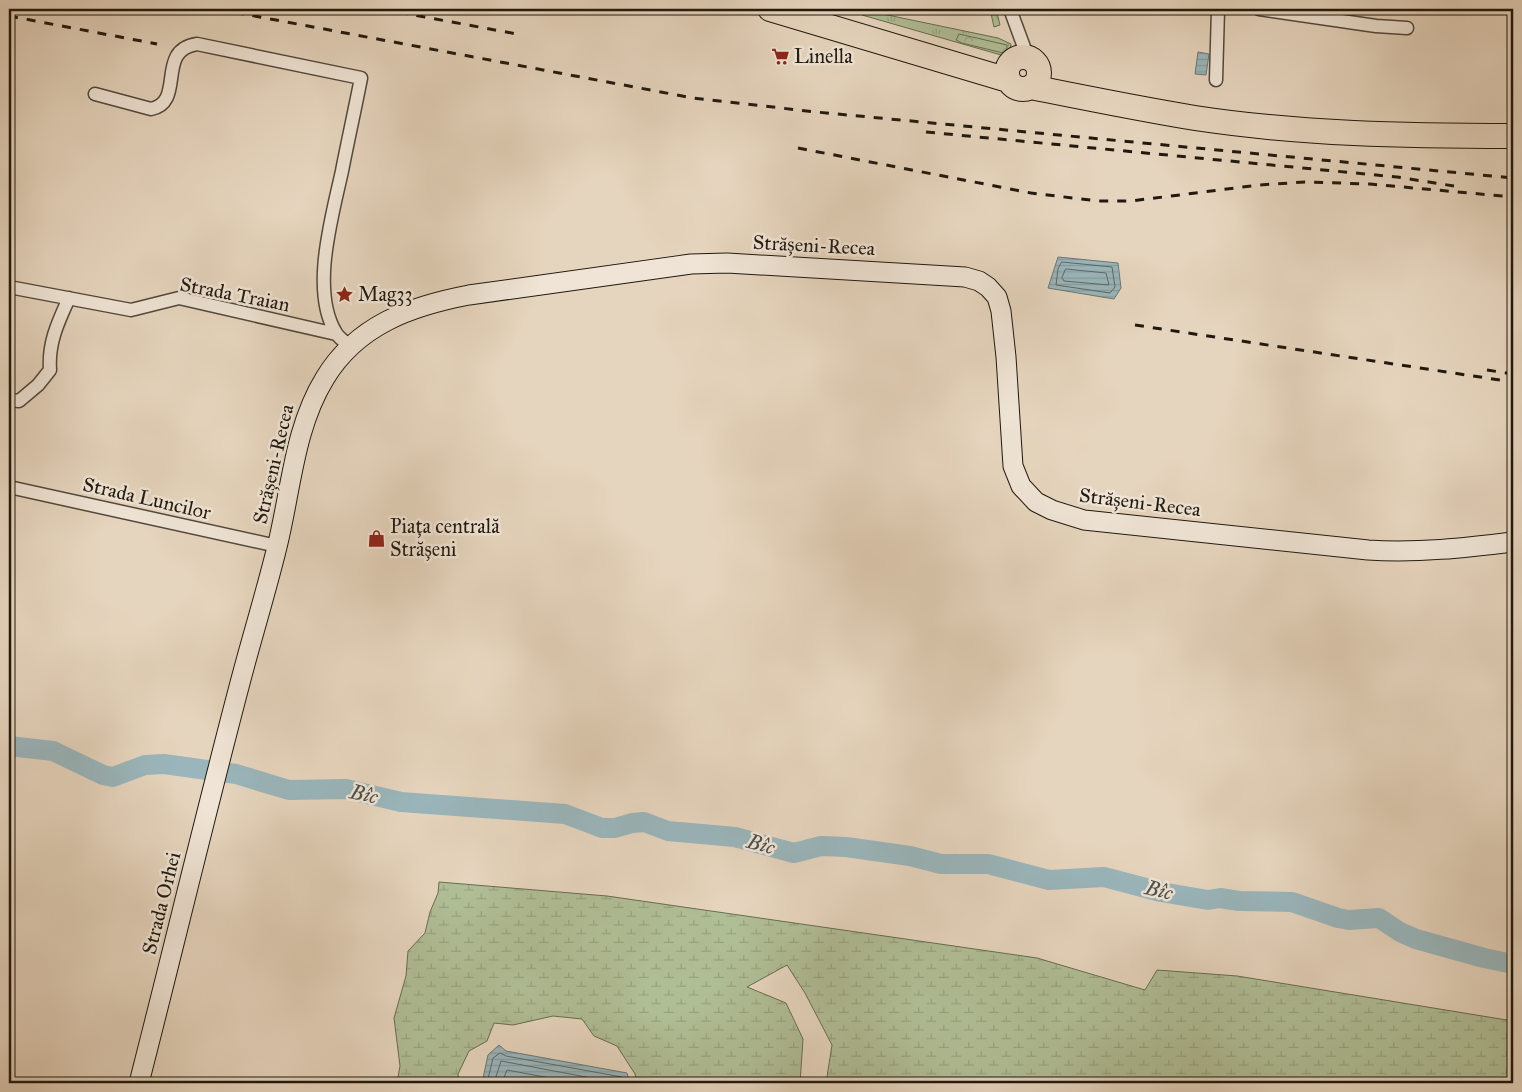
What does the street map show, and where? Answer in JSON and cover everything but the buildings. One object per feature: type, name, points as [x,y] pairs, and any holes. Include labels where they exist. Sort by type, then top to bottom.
[{"type":"highway","points":[[770,9],[1023,73],[1188,102],[1270,113],[1364,120],[1513,123]]},
{"type":"highway","points":[[808,9],[1023,73],[1072,95],[1196,118],[1285,128],[1383,135],[1513,136]]},
{"type":"main road","name":"Strășeni-Recea","points":[[228,734],[277,546],[310,403],[343,340],[375,327],[402,312],[441,300],[579,278],[691,264],[726,263],[965,277],[979,281],[997,297],[1001,311],[1006,357],[1012,466],[1021,486],[1036,502],[1052,510],[1084,520],[1376,551],[1454,550],[1513,542]]},
{"type":"main road","name":"Strada Orhei","points":[[139,1083],[228,734]]},
{"type":"street","points":[[1010,9],[1023,73]]},
{"type":"street","points":[[1216,80],[1218,9]]},
{"type":"street","points":[[1259,9],[1376,26],[1406,28]]},
{"type":"street","points":[[95,94],[151,110],[158,108],[168,97],[176,56],[188,46],[197,44],[361,78],[326,252],[325,295],[343,340]]},
{"type":"street","name":"Strada Traian","points":[[9,288],[130,310],[178,298],[343,340]]},
{"type":"street","points":[[9,400],[19,401],[38,385],[50,370],[49,356],[54,329],[69,298]]},
{"type":"street","name":"Strada Luncilor","points":[[9,487],[277,546]]},
{"type":"green space","points":[[855,9],[868,9],[878,13],[998,38],[1011,44],[1010,49],[1001,55],[862,15]]},
{"type":"green space","points":[[990,9],[996,9],[1000,25],[994,27]]},
{"type":"green space","points":[[959,34],[1007,45],[1007,49],[1003,53],[962,43],[956,40]]},
{"type":"green space","points":[[439,882],[607,896],[1037,958],[1145,990],[1157,970],[1237,976],[1513,1021],[1513,1083],[826,1083],[832,1045],[805,993],[787,965],[747,987],[786,1003],[803,1039],[800,1083],[637,1083],[635,1074],[617,1046],[594,1036],[582,1019],[553,1016],[513,1025],[494,1023],[487,1041],[469,1051],[458,1074],[459,1083],[397,1083],[400,1066],[394,1018],[406,976],[408,951],[425,933],[430,912],[438,893]]},
{"type":"water","points":[[1198,52],[1209,54],[1206,75],[1195,74]]},
{"type":"water","points":[[1058,257],[1118,263],[1121,288],[1114,299],[1048,288]]},
{"type":"water","points":[[499,1045],[506,1051],[627,1073],[630,1083],[482,1083],[488,1055]]},
{"type":"waterway","name":"Bîc","points":[[9,746],[53,751],[103,775],[113,777],[145,765],[164,764],[236,774],[289,790],[346,789],[401,802],[565,814],[602,828],[615,828],[644,822],[668,831],[735,837],[794,853],[821,846],[846,847],[910,856],[941,864],[988,864],[1049,880],[1104,877],[1161,892],[1208,900],[1220,898],[1239,901],[1292,902],[1338,918],[1349,920],[1379,918],[1400,932],[1416,939],[1513,964]]},
{"type":"railway","points":[[217,9],[693,98],[816,112],[1513,178]]},
{"type":"railway","points":[[381,9],[517,34]]},
{"type":"railway","points":[[9,16],[157,44]]},
{"type":"railway","points":[[926,132],[1397,177],[1454,186]]},
{"type":"railway","points":[[798,148],[1031,193],[1098,201],[1131,201],[1259,185],[1305,182],[1370,184],[1513,197]]},
{"type":"railway","points":[[1135,325],[1513,382]]},
{"type":"railway","points":[[1487,370],[1513,374]]},
{"type":"place","name":"Linella","points":[[780,56]]},
{"type":"place","name":"Mag33","points":[[344,294]]},
{"type":"place","name":"Piața centrală Strășeni","points":[[376,538]]}]
